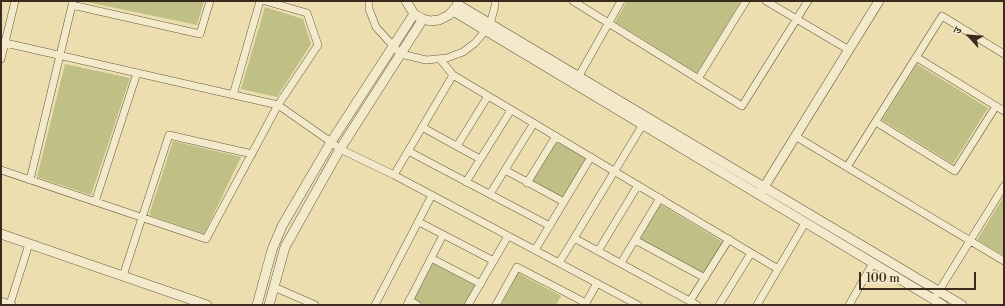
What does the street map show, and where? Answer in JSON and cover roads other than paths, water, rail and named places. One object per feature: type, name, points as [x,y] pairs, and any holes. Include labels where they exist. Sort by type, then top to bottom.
[{"type":"street","points":[[1,59],[3,43],[15,1]]},
{"type":"street","points":[[30,180],[73,3],[200,34],[210,1]]},
{"type":"street","points":[[233,95],[260,1]]},
{"type":"street","points":[[1,170],[206,239],[278,105],[318,45],[308,13],[265,1]]},
{"type":"street","points":[[369,1],[369,9],[376,27],[394,47],[401,54],[426,60],[447,58],[463,52],[475,43],[488,27],[496,1]]},
{"type":"street","points":[[406,1],[414,14],[430,21],[439,20],[449,15],[456,6],[488,27],[761,191],[962,305]]},
{"type":"street","points":[[573,1],[742,106],[808,1]]},
{"type":"street","points":[[576,80],[621,1]]},
{"type":"street","points":[[698,79],[746,1]]},
{"type":"street","points":[[766,1],[849,50]]},
{"type":"street","points":[[761,191],[880,1]]},
{"type":"street","points":[[257,305],[272,250],[282,226],[332,142],[414,14]]},
{"type":"street","points":[[847,167],[942,16],[1004,54]]},
{"type":"street","points":[[269,305],[285,247],[340,149],[423,19]]},
{"type":"street","points":[[3,43],[278,105],[340,149],[432,195],[597,283],[633,304]]},
{"type":"street","points":[[916,57],[1004,111]]},
{"type":"street","points":[[440,58],[452,75],[778,269]]},
{"type":"street","points":[[95,202],[137,74]]},
{"type":"street","points":[[394,175],[452,75]]},
{"type":"street","points":[[457,146],[488,96]]},
{"type":"street","points":[[876,122],[955,171],[996,106]]},
{"type":"street","points":[[466,182],[511,110]]},
{"type":"street","points":[[560,263],[645,122]]},
{"type":"street","points":[[490,194],[534,123]]},
{"type":"street","points":[[422,127],[480,159]]},
{"type":"street","points":[[123,276],[169,135],[252,154]]},
{"type":"street","points":[[527,183],[556,136]]},
{"type":"street","points":[[795,136],[1004,261]]},
{"type":"street","points":[[408,151],[550,226]]},
{"type":"street","points":[[535,250],[591,157]]},
{"type":"street","points":[[505,170],[564,202]]},
{"type":"street","points":[[598,251],[638,185]]},
{"type":"street","points":[[934,300],[1004,186]]},
{"type":"street","points":[[761,191],[805,223],[943,305]]},
{"type":"street","points":[[375,305],[432,195]]},
{"type":"street","points":[[621,263],[660,198]]},
{"type":"street","points":[[418,222],[494,261]]},
{"type":"street","points":[[757,305],[805,223]]},
{"type":"street","points":[[1,234],[123,276],[195,303],[207,305]]},
{"type":"street","points":[[418,305],[408,303],[443,235]]},
{"type":"street","points":[[468,305],[508,236]]},
{"type":"street","points":[[574,238],[694,303],[705,278],[729,239]]},
{"type":"street","points":[[634,240],[705,278]]},
{"type":"street","points":[[2,303],[11,305],[29,244]]},
{"type":"street","points":[[719,305],[751,253]]},
{"type":"street","points":[[431,258],[481,284]]},
{"type":"street","points":[[849,305],[873,263]]},
{"type":"street","points":[[496,305],[517,267],[586,303],[597,283]]},
{"type":"street","points":[[274,287],[315,305]]}]
